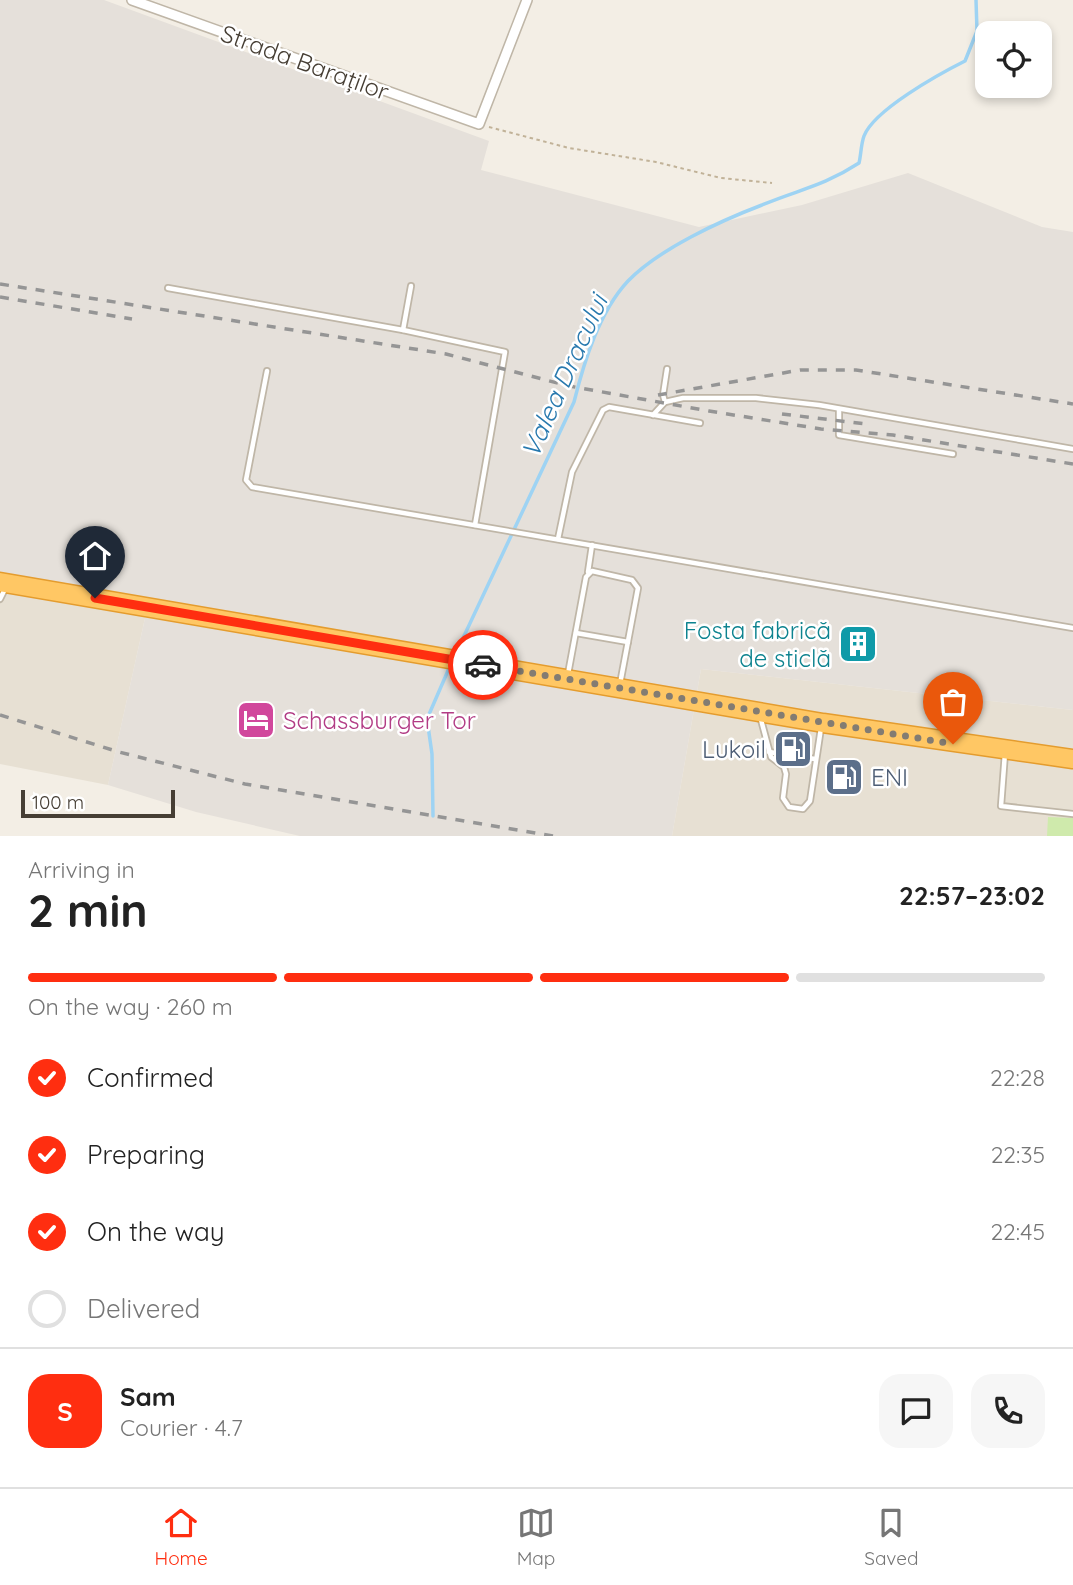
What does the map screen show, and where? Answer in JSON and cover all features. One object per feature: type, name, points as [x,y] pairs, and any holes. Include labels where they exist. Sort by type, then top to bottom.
[{"type":"highway","points":[[3,588],[480,664],[822,723],[1073,760]]},
{"type":"street","name":"Strada Baraților","points":[[132,0],[479,124]]},
{"type":"street","points":[[479,124],[527,0]]},
{"type":"lane","points":[[403,330],[411,286]]},
{"type":"lane","points":[[168,288],[502,350],[507,356],[475,525]]},
{"type":"lane","points":[[666,402],[663,395],[667,369]]},
{"type":"lane","points":[[267,371],[247,484],[1073,628]]},
{"type":"lane","points":[[653,415],[666,402],[721,397],[839,409],[1073,449]]},
{"type":"lane","points":[[558,539],[572,472],[599,414],[609,407],[700,424]]},
{"type":"lane","points":[[839,409],[839,435],[953,454]]},
{"type":"lane","points":[[567,679],[592,545]]},
{"type":"lane","points":[[588,573],[637,583],[620,689]]},
{"type":"lane","points":[[576,633],[628,642]]},
{"type":"lane","points":[[760,712],[760,725],[769,752],[775,762],[784,767],[786,774],[784,804],[803,809],[810,801],[822,723]]},
{"type":"lane","points":[[769,752],[815,759]]},
{"type":"lane","points":[[1005,752],[1000,806],[1073,814]]},
{"type":"path","points":[[479,124],[569,148],[656,162],[721,178],[772,183]]},
{"type":"shaded area","points":[[0,0],[104,0],[489,141],[481,170],[699,227],[802,205],[908,173],[1042,227],[1073,232],[1073,710],[701,669],[672,836],[300,836],[196,812],[108,785],[149,600],[0,574]]},
{"type":"shaded area","points":[[0,574],[149,600],[108,785],[0,764]]},
{"type":"shaded area","points":[[701,669],[1073,710],[1073,836],[672,836]]},
{"type":"green space","points":[[1048,817],[1073,818],[1073,836],[1047,836]]},
{"type":"waterway","name":"Valea Dracului","points":[[456,653],[574,402],[594,338],[618,293],[641,269],[691,237],[745,212],[822,183],[859,163],[864,136],[880,115],[908,94],[965,61],[977,31],[976,0]]},
{"type":"waterway","name":"Valea Dracului","points":[[433,816],[432,754],[427,719],[450,666]]},
{"type":"railway","points":[[0,284],[446,354],[569,386],[709,411],[821,429],[893,435],[1073,464]]},
{"type":"railway","points":[[0,297],[132,319]]},
{"type":"railway","points":[[658,395],[800,370],[856,370],[1073,404]]},
{"type":"railway","points":[[782,414],[866,424]]},
{"type":"railway","points":[[0,715],[119,752],[245,784],[553,836]]},
{"type":"way so far","points":[[483,665],[953,744]]},
{"type":"place","name":"Fosta fabrică de sticlă","points":[[858,644]]},
{"type":"place","name":"Schassburger Tor","points":[[256,720]]},
{"type":"place","name":"Lukoil","points":[[793,749]]},
{"type":"place","name":"ENI","points":[[844,777]]},
{"type":"route","points":[[95,598],[483,665]]}]
